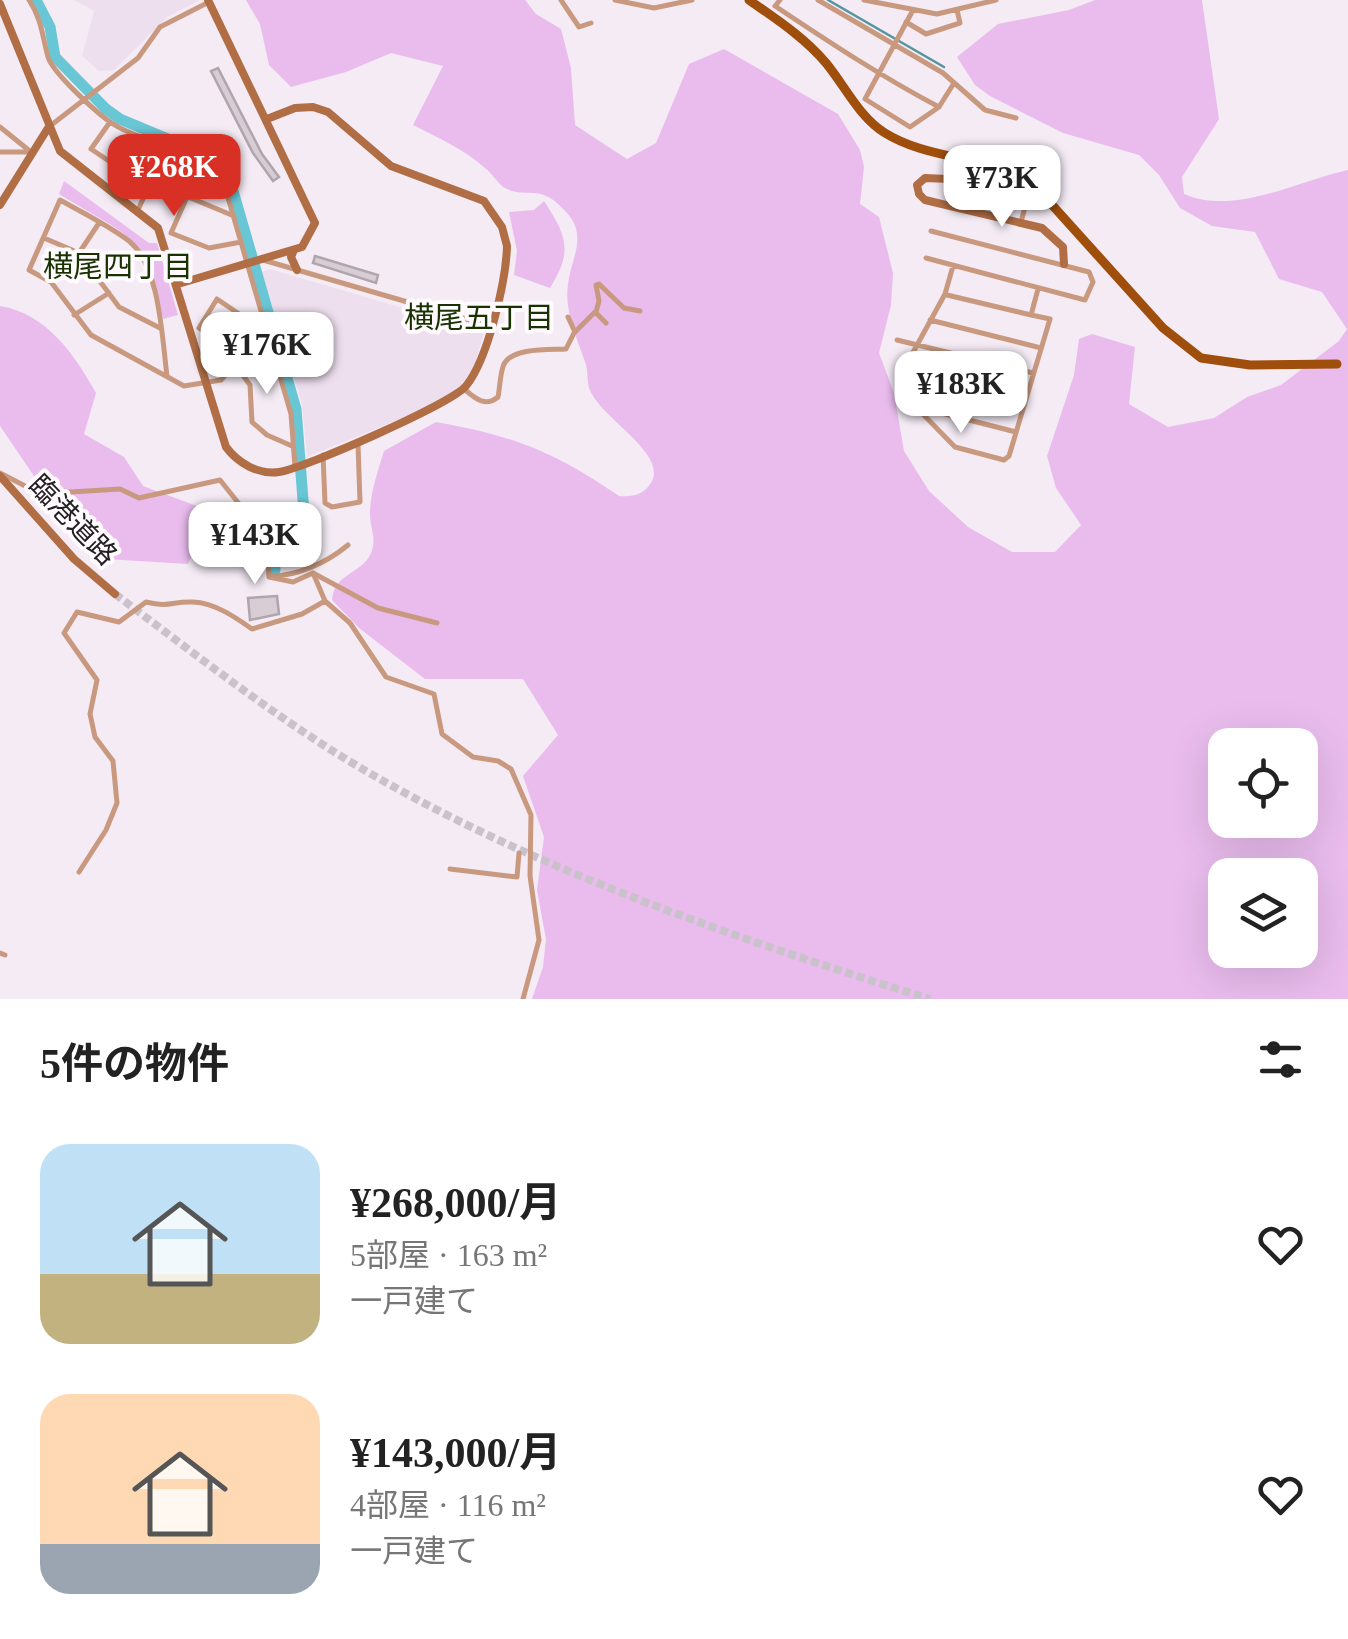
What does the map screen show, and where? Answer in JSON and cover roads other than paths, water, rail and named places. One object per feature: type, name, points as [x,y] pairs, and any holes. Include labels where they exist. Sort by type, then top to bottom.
[{"type":"main road","points":[[749,0],[805,42],[866,118],[883,132],[904,143],[1010,171],[1035,186],[1163,328],[1201,358],[1250,366],[1337,364]]},
{"type":"street","points":[[28,0],[45,31],[50,62],[110,122],[214,168],[222,177],[291,414],[295,467]]},
{"type":"street","points":[[561,0],[578,28],[591,24]]},
{"type":"street","points":[[615,0],[654,8],[692,0]]},
{"type":"street","points":[[780,0],[776,6],[876,74],[939,107]]},
{"type":"street","points":[[818,0],[954,83],[985,110],[1016,118]]},
{"type":"street","points":[[864,0],[937,14],[996,0]]},
{"type":"street","points":[[0,205],[48,128],[138,58],[160,28],[208,1],[313,213],[314,230],[302,247],[178,284]]},
{"type":"street","points":[[0,4],[48,128],[67,160],[158,228],[221,437],[233,457],[256,470],[276,472],[442,405],[464,389],[478,368],[507,246],[502,227],[484,201],[391,166],[337,118],[320,108],[294,108],[267,119]]},
{"type":"street","points":[[913,10],[865,99],[910,127],[939,107],[954,83]]},
{"type":"street","points":[[906,22],[926,34],[960,24],[957,10]]},
{"type":"street","points":[[110,122],[92,149],[122,169],[234,216]]},
{"type":"street","points":[[0,127],[31,152]]},
{"type":"street","points":[[138,210],[167,146]]},
{"type":"street","points":[[0,152],[31,152]]},
{"type":"street","points":[[970,181],[980,162]]},
{"type":"street","points":[[1028,198],[970,181],[931,176],[920,181],[918,190],[925,200],[1042,228],[1063,247],[1064,264]]},
{"type":"street","points":[[1021,222],[1035,186]]},
{"type":"street","points":[[188,197],[171,233],[209,248],[241,242]]},
{"type":"street","points":[[167,376],[151,276],[142,256],[130,242],[60,200],[29,270],[51,282],[91,335],[184,386],[205,386],[221,380],[250,347],[269,338]]},
{"type":"street","points":[[80,253],[99,223]]},
{"type":"street","points":[[926,258],[1088,300],[1093,282],[1089,272],[1064,264],[932,231]]},
{"type":"street","points":[[43,238],[80,253],[109,294],[132,316],[160,328]]},
{"type":"street","points":[[294,250],[291,257],[297,270]]},
{"type":"street","points":[[263,260],[490,326]]},
{"type":"street","points":[[946,294],[1050,319],[1004,460],[956,447],[915,406],[906,373],[905,366],[915,344],[946,294],[953,266]]},
{"type":"street","points":[[464,389],[479,400],[495,399],[506,361],[546,348],[565,350],[596,312],[599,284],[624,308],[640,311]]},
{"type":"street","points":[[1031,314],[1038,288]]},
{"type":"street","points":[[74,314],[109,294]]},
{"type":"street","points":[[242,357],[199,328],[217,299],[251,322],[264,318]]},
{"type":"street","points":[[596,312],[606,323]]},
{"type":"street","points":[[568,317],[576,332]]},
{"type":"street","points":[[930,320],[1041,348]]},
{"type":"street","points":[[897,340],[1034,373]]},
{"type":"street","points":[[236,366],[250,385],[252,422],[267,435],[292,446]]},
{"type":"street","points":[[906,373],[1025,403]]},
{"type":"street","points":[[915,406],[1016,432]]},
{"type":"street","points":[[323,455],[325,503],[332,506],[360,502],[358,440]]},
{"type":"street","points":[[0,474],[27,487],[72,492],[120,488],[139,498],[220,480],[244,510],[274,534],[268,556],[269,577]]},
{"type":"street","name":"臨港道路","points":[[0,474],[74,559],[115,594]]},
{"type":"street","points":[[269,577],[296,575],[348,545]]},
{"type":"street","points":[[269,577],[293,582],[314,573]]},
{"type":"street","points":[[314,573],[324,602],[350,624],[386,677],[434,694],[442,734],[449,743],[473,758],[498,761],[510,769],[531,814],[530,876],[540,940],[523,999]]},
{"type":"street","points":[[314,573],[378,608],[437,622]]},
{"type":"street","points":[[80,872],[117,803],[113,761],[94,737],[90,714],[97,680],[64,633],[77,612],[119,622],[146,602],[168,608],[195,602],[228,613],[252,629],[302,614],[324,602]]},
{"type":"street","points":[[450,869],[517,877],[519,853]]},
{"type":"waterway","points":[[36,0],[50,27],[55,57],[106,109],[120,119],[211,157],[229,177],[296,409],[304,513],[290,544],[276,559],[275,570]]},
{"type":"waterway","points":[[828,0],[944,67]]},
{"type":"tunnel","points":[[115,594],[319,742],[416,799],[486,834],[706,925],[930,999]]},
{"type":"district","name":"横尾四丁目","points":[[118,266]]},
{"type":"district","name":"横尾五丁目","points":[[479,317]]}]
